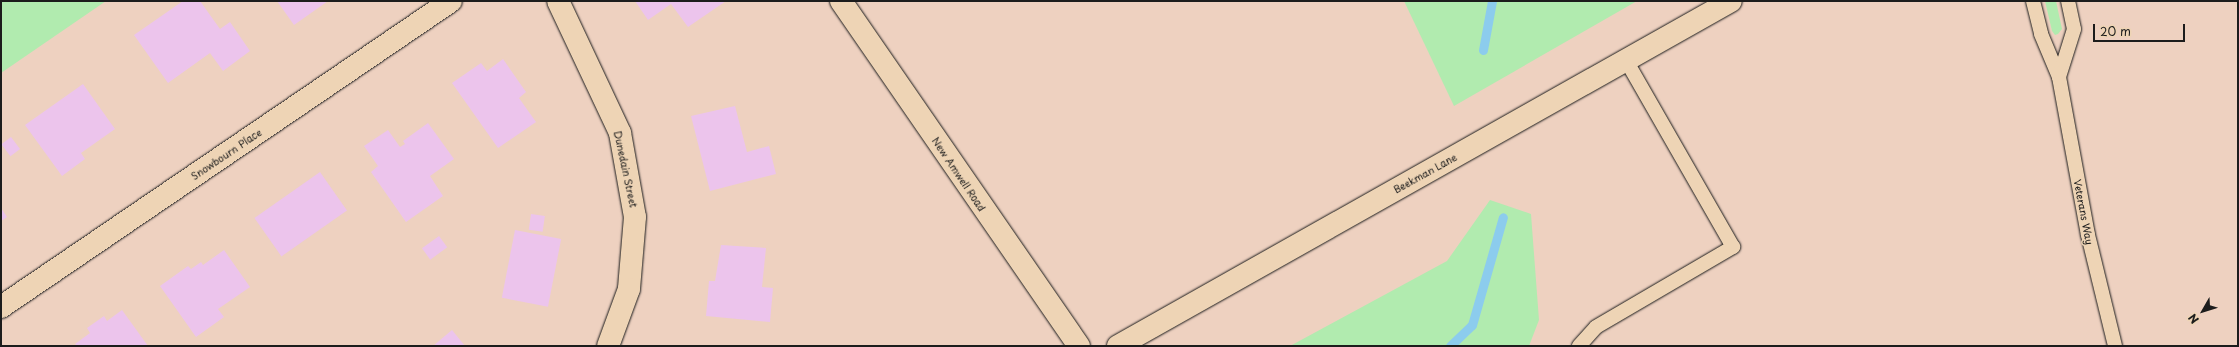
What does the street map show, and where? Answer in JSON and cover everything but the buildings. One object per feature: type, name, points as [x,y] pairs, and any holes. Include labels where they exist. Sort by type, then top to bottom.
[{"type":"street","name":"Snowbourn Place","points":[[1,307],[451,1]]},
{"type":"street","name":"Dunedain Street","points":[[558,1],[620,133],[635,216],[629,289],[608,346]]},
{"type":"street","name":"New Amwell Road","points":[[841,1],[1079,346]]},
{"type":"street","name":"Beekman Lane","points":[[1118,346],[1731,1]]},
{"type":"lane","name":"Veterans Way","points":[[2033,1],[2041,34],[2059,77],[2088,235],[2110,334],[2115,346]]},
{"type":"lane","name":"Veterans Way","points":[[2059,77],[2074,29],[2068,1]]},
{"type":"lane","points":[[1579,346],[1596,327],[1733,247],[1626,60]]},
{"type":"green space","points":[[1,1],[106,1],[1,73]]},
{"type":"green space","points":[[1404,1],[1637,1],[1454,106]]},
{"type":"green space","points":[[2045,1],[2056,1],[2062,29],[2058,34],[2055,35],[2052,31]]},
{"type":"green space","points":[[1490,200],[1531,214],[1539,320],[1529,346],[1290,346],[1447,261]]},
{"type":"waterway","points":[[1483,50],[1492,1]]},
{"type":"waterway","points":[[1450,346],[1472,325],[1503,217]]}]
